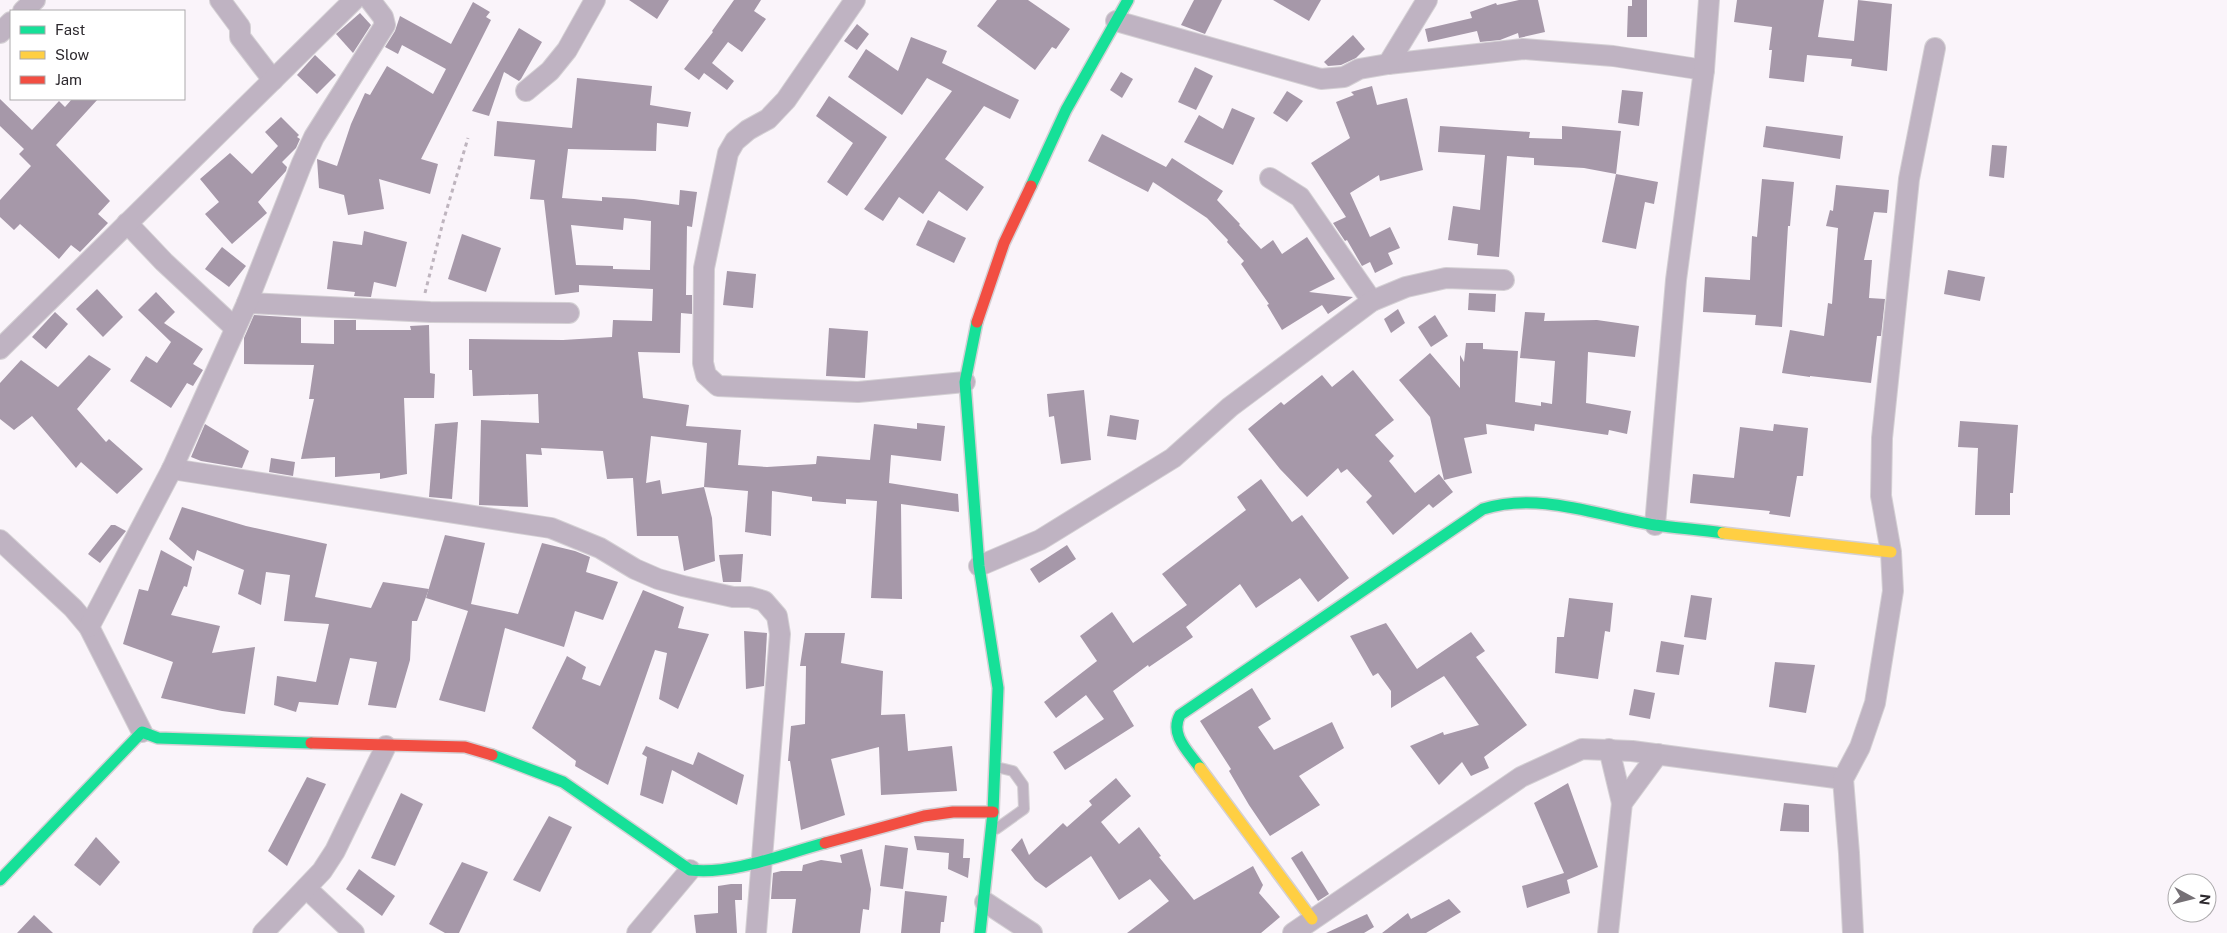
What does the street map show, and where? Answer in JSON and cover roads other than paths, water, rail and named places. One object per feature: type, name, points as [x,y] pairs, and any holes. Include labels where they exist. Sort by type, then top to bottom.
[{"type":"street","points":[[24,10],[35,0]]},
{"type":"street","points":[[220,0],[240,27],[240,37],[273,80]]},
{"type":"street","points":[[0,348],[354,0]]},
{"type":"street","points":[[89,627],[172,469],[247,303],[302,162],[314,137],[385,25],[383,16],[370,0]]},
{"type":"street","points":[[526,91],[550,71],[561,57],[595,0]]},
{"type":"street","points":[[855,0],[786,100],[768,118],[748,130],[735,142],[728,153],[704,268],[703,363],[706,376],[718,386],[858,392],[965,382]]},
{"type":"street","points":[[980,933],[985,902],[993,812],[998,688],[979,566],[965,382],[979,311],[1004,243],[1066,110],[1128,0]]},
{"type":"street","points":[[1388,64],[1427,0]]},
{"type":"street","points":[[1655,525],[1676,280],[1704,70],[1709,0]]},
{"type":"street","points":[[1116,21],[1321,79],[1344,77],[1359,69],[1388,64],[1523,48],[1613,56],[1704,70]]},
{"type":"street","points":[[0,33],[10,23]]},
{"type":"street","points":[[1853,933],[1850,853],[1843,779],[1860,746],[1875,703],[1893,591],[1892,552],[1881,496],[1882,438],[1909,178],[1935,48]]},
{"type":"street","points":[[1270,178],[1300,197],[1372,302]]},
{"type":"street","points":[[127,223],[164,262],[235,328]]},
{"type":"street","points":[[979,566],[1040,540],[1173,458],[1230,407],[1372,302],[1406,287],[1446,278],[1504,280]]},
{"type":"street","points":[[247,303],[430,312],[569,313]]},
{"type":"street","points":[[172,469],[551,528],[600,548],[635,569],[658,579],[733,597],[750,597],[764,601],[777,616],[780,634],[760,861],[756,933]]},
{"type":"street","points":[[1312,919],[1181,742],[1175,731],[1175,722],[1180,715],[1483,509],[1502,503],[1549,504],[1655,525],[1892,552]]},
{"type":"street","points":[[3,550],[73,608],[89,627],[142,732],[158,738],[465,747],[496,756],[563,782],[690,870],[706,872],[733,868],[924,816],[953,812],[993,812]]},
{"type":"street","points":[[0,880],[142,732]]},
{"type":"street","points":[[263,933],[322,871],[335,851],[386,746]]},
{"type":"street","points":[[1293,933],[1521,777],[1582,749],[1658,754],[1843,779]]},
{"type":"street","points":[[1608,933],[1622,803],[1609,750]]},
{"type":"street","points":[[1622,803],[1658,754]]},
{"type":"street","points":[[637,933],[690,870]]},
{"type":"street","points":[[306,888],[354,933]]},
{"type":"street","points":[[985,902],[1032,933]]},
{"type":"lane","points":[[991,833],[1024,809],[1023,785],[1013,771],[995,767]]}]
